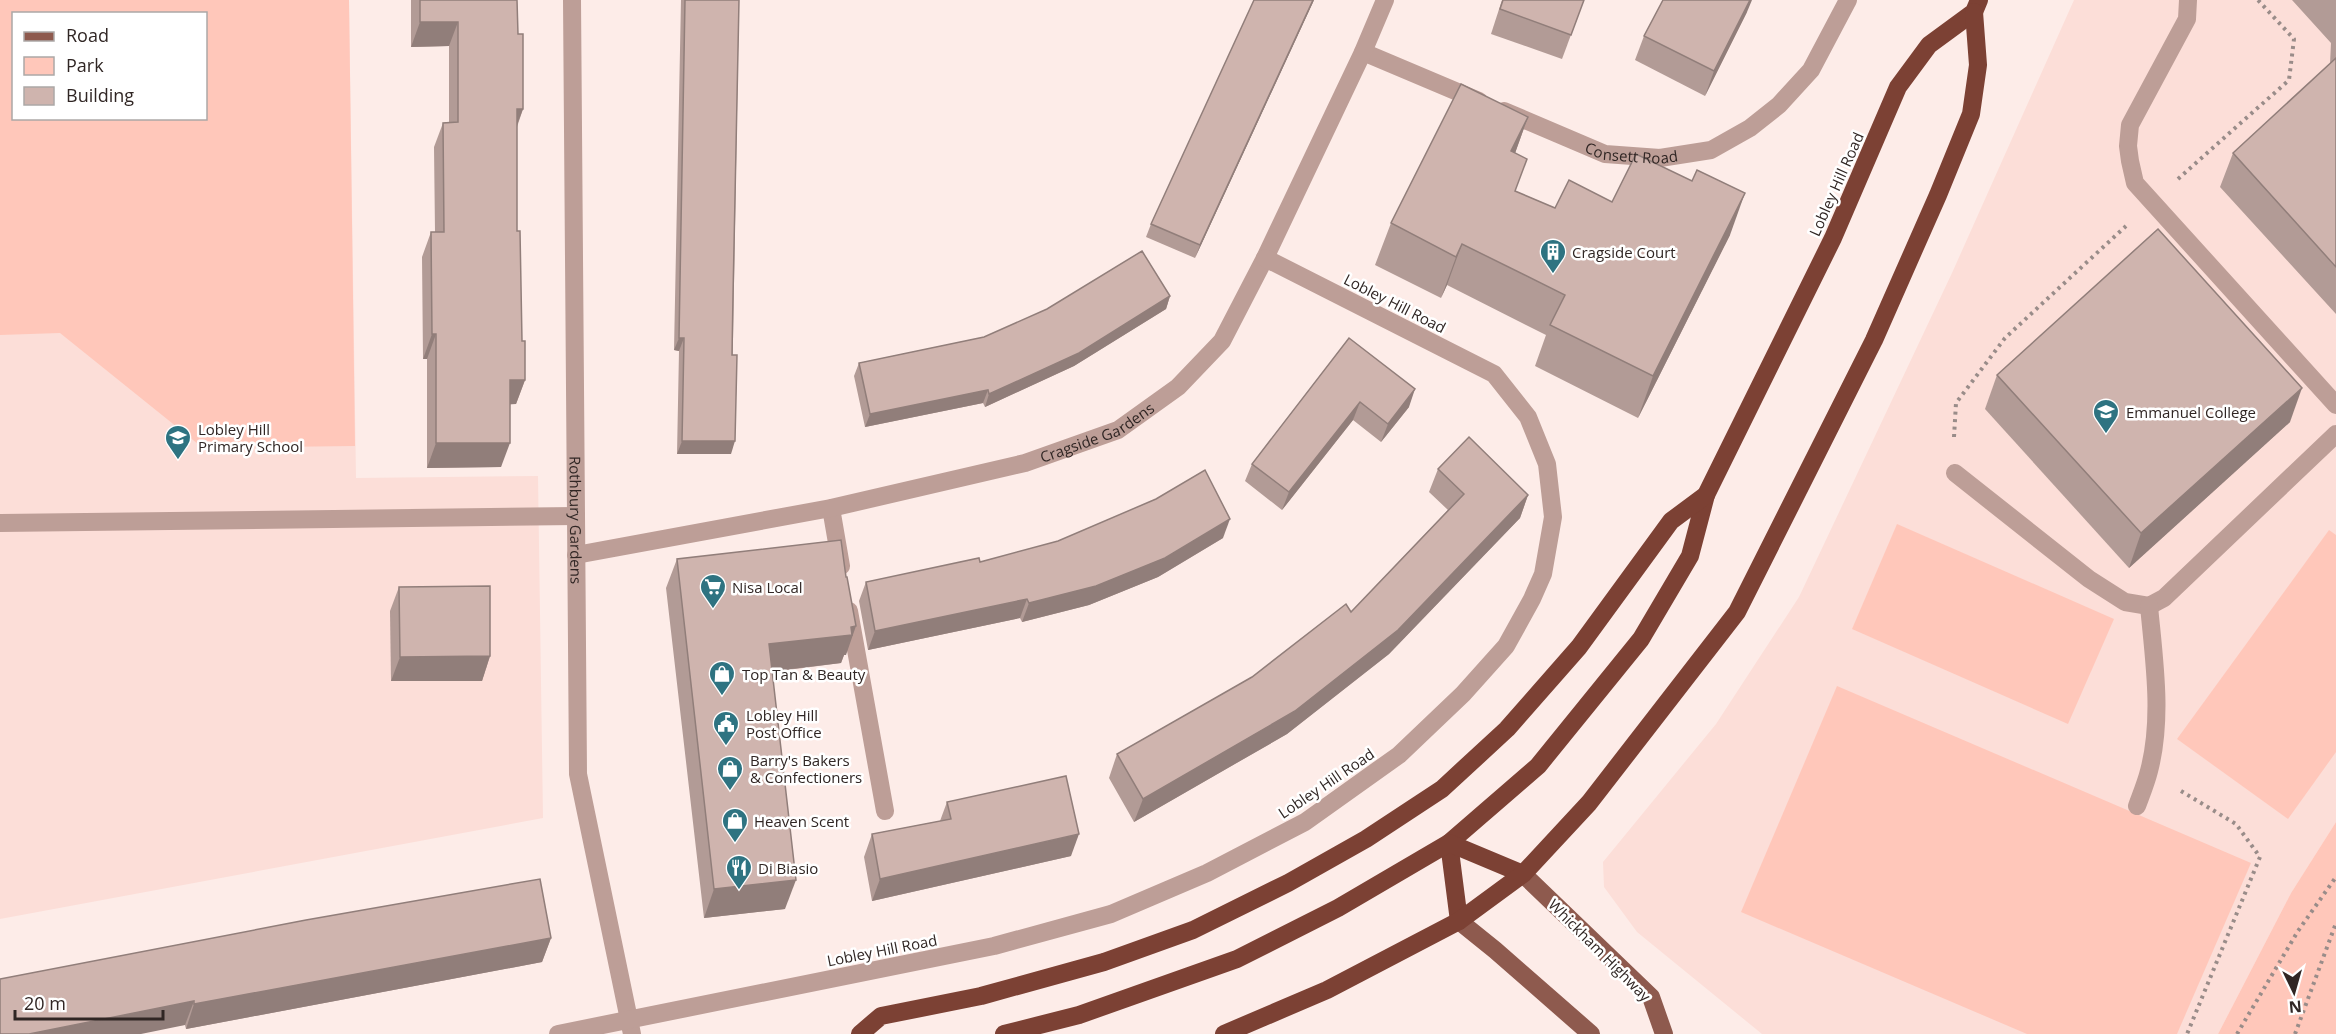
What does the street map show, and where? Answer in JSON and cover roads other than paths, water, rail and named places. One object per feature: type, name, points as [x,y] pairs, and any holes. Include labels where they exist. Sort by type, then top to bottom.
[{"type":"highway","name":"Lobley Hill Road","points":[[860,1034],[881,1016],[981,996],[1104,962],[1193,930],[1288,883],[1366,838],[1442,789],[1507,729],[1579,647],[1671,521],[1706,495],[1833,238],[1898,87],[1929,45],[1976,6]]},
{"type":"highway","name":"Lobley Hill Road","points":[[1224,1034],[1327,990],[1459,921],[1523,874],[1589,803],[1737,612],[1874,340],[1971,114],[1978,65],[1976,6]]},
{"type":"highway","points":[[1004,1034],[1079,1015],[1238,959],[1338,909],[1449,843],[1538,766],[1641,639],[1690,556],[1706,495]]},
{"type":"highway","points":[[1449,843],[1523,874]]},
{"type":"highway","points":[[1449,843],[1459,921]]},
{"type":"main road","name":"Whickham Highway","points":[[1523,874],[1651,997],[1664,1034]]},
{"type":"main road","points":[[1459,921],[1591,1034]]},
{"type":"street","name":"Rothbury Gardens","points":[[572,0],[578,774],[631,1027]]},
{"type":"street","name":"Cragside Gardens","points":[[576,555],[831,508],[1025,463],[1118,430],[1178,387],[1222,341],[1265,258],[1363,52],[1384,0]]},
{"type":"street","name":"Consett Road","points":[[1363,52],[1605,154],[1660,158],[1711,150],[1750,128],[1779,105],[1811,70],[1848,0]]},
{"type":"street","points":[[2188,0],[2187,19],[2130,125],[2129,153],[2135,183],[2336,405]]},
{"type":"street","name":"Lobley Hill Road","points":[[558,1034],[631,1027],[994,946],[1111,914],[1207,873],[1305,822],[1399,755],[1463,694],[1506,646],[1543,574],[1553,517],[1547,464],[1528,417],[1494,374],[1265,258]]},
{"type":"street","points":[[1955,473],[2089,579],[2126,602],[2149,606],[2164,598],[2336,434]]},
{"type":"street","points":[[831,508],[885,811]]},
{"type":"street","points":[[0,523],[576,516]]},
{"type":"street","points":[[2137,806],[2149,771],[2155,731],[2155,688],[2149,606]]},
{"type":"place","name":"Cragside Court","points":[[1553,275]]},
{"type":"place","name":"Emmanuel College","points":[[2106,435]]},
{"type":"place","name":"Lobley Hill Primary School","points":[[178,461]]},
{"type":"place","name":"Nisa Local","points":[[713,610]]},
{"type":"place","name":"Top Tan & Beauty","points":[[722,697]]},
{"type":"place","name":"Lobley Hill Post Office","points":[[726,747]]},
{"type":"place","name":"Barry's Bakers & Confectioners","points":[[730,792]]},
{"type":"place","name":"Heaven Scent","points":[[735,844]]},
{"type":"place","name":"Di Biasio","points":[[739,891]]}]
